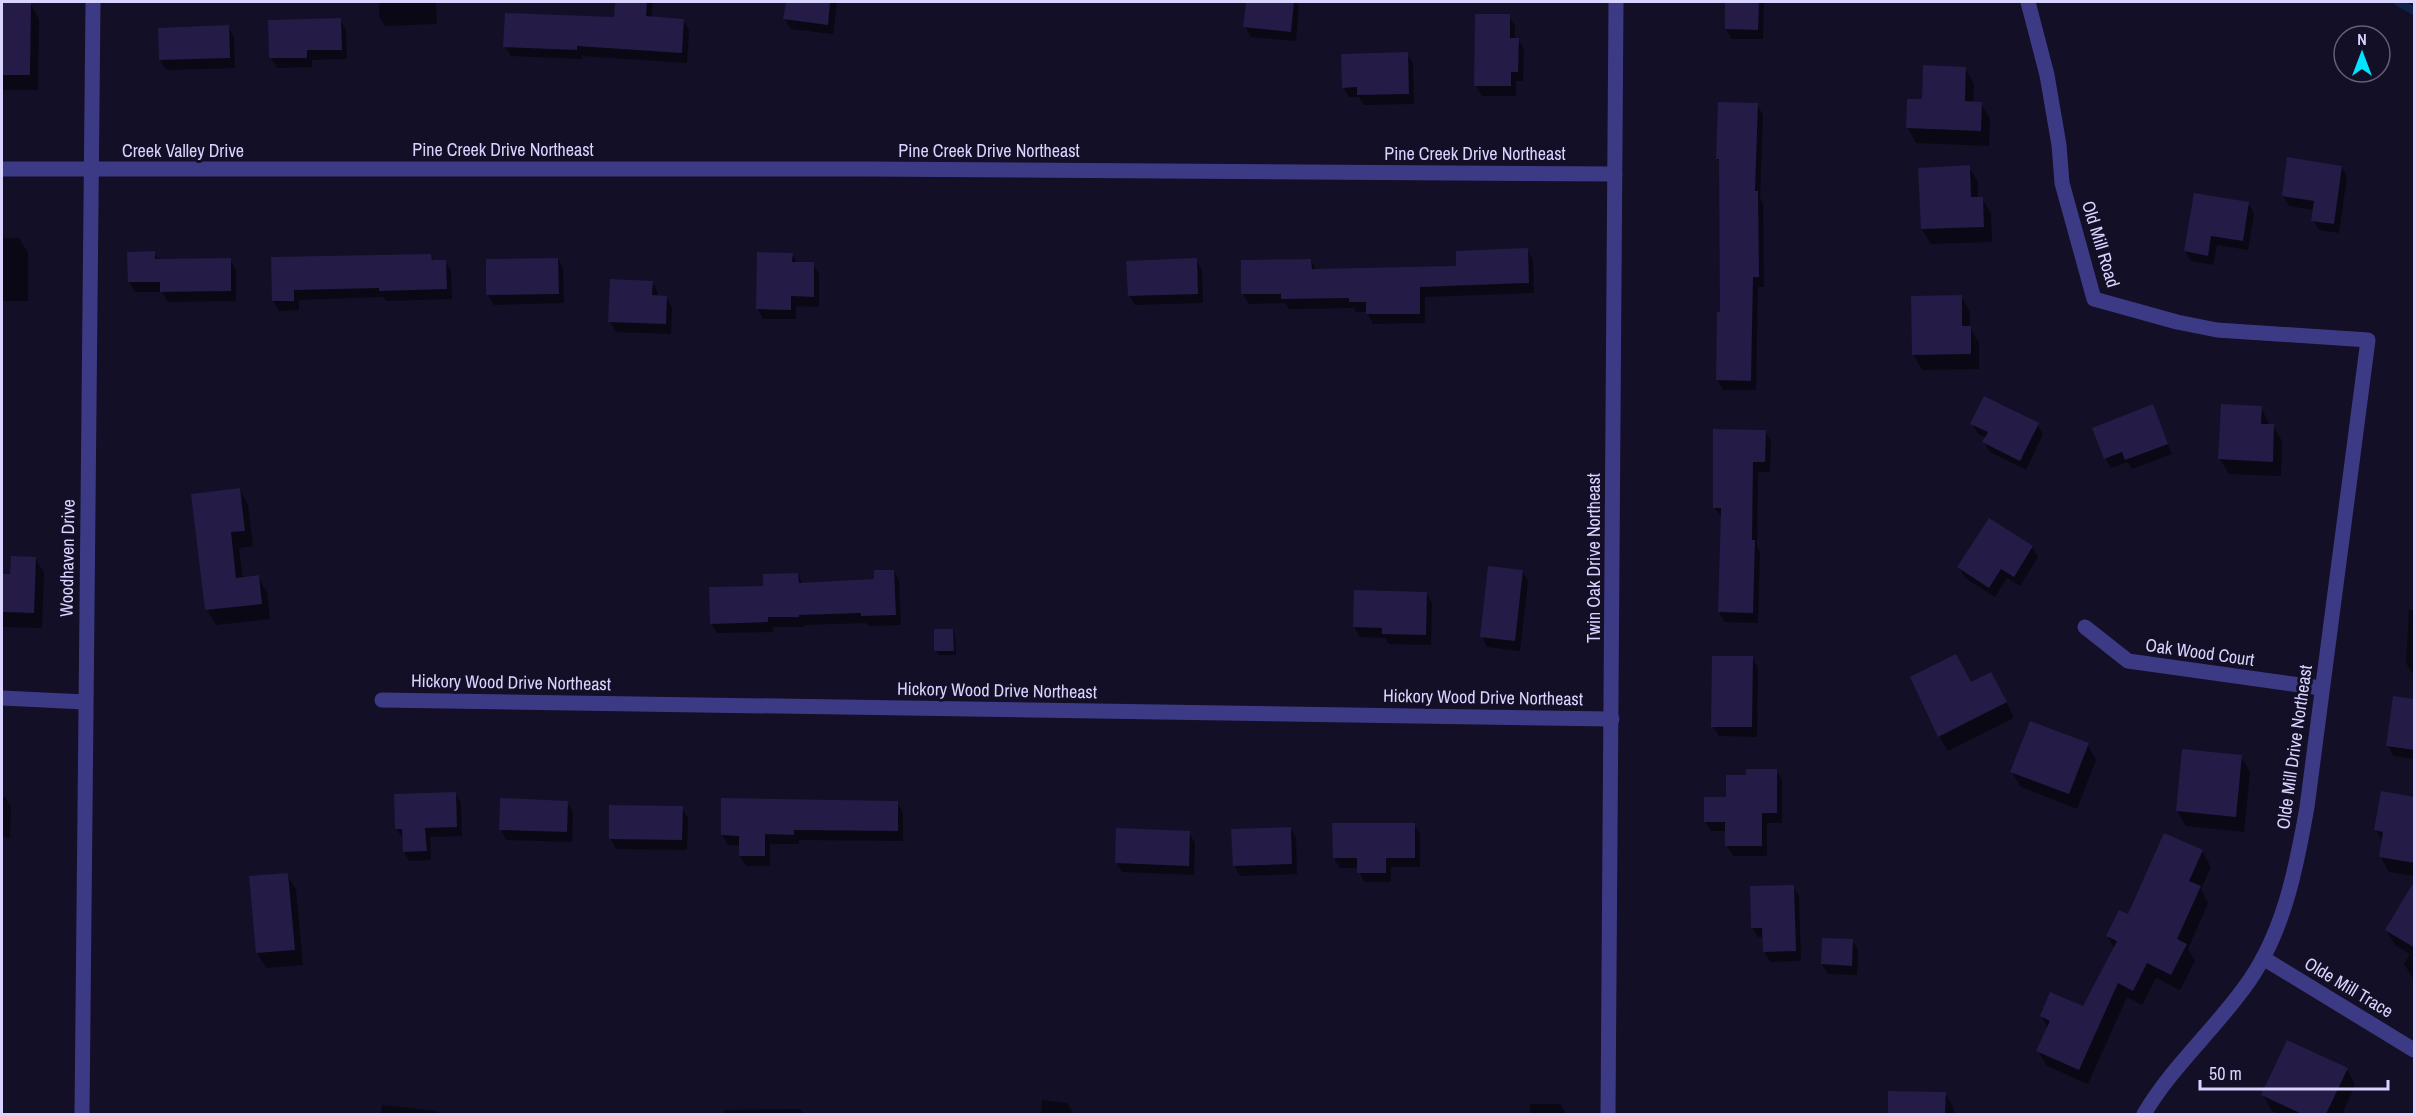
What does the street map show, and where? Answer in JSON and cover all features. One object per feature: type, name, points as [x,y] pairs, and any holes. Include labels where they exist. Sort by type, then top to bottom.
[{"type":"street","name":"Woodhaven Drive","points":[[82,1114],[93,2]]},
{"type":"street","name":"Twin Oak Drive Northeast","points":[[1608,1114],[1616,2]]},
{"type":"street","name":"Old Mill Road","points":[[2028,2],[2047,75],[2059,145],[2062,183],[2094,299],[2177,322],[2217,330],[2368,340]]},
{"type":"street","name":"Creek Valley Drive","points":[[2,169],[364,169]]},
{"type":"street","name":"Pine Creek Drive Northeast","points":[[364,169],[879,169],[1615,174]]},
{"type":"street","name":"Olde Mill Drive Northeast","points":[[2144,1114],[2156,1094],[2244,988],[2263,958],[2296,867],[2307,807],[2368,340]]},
{"type":"street","name":"Oak Wood Court","points":[[2085,627],[2128,661],[2321,688]]},
{"type":"street","points":[[2,698],[85,702]]},
{"type":"street","name":"Hickory Wood Drive Northeast","points":[[382,700],[1612,719]]},
{"type":"street","name":"Olde Mill Trace","points":[[2263,958],[2415,1050]]},
{"type":"building","points":[[2,2],[31,3],[30,75],[2,75]]},
{"type":"building","points":[[615,2],[647,2],[646,16],[684,19],[682,53],[577,46],[577,50],[503,47],[505,13],[614,17]]},
{"type":"building","points":[[786,2],[830,2],[828,25],[783,19]]},
{"type":"building","points":[[1246,2],[1294,2],[1291,32],[1243,27]]},
{"type":"building","points":[[1725,2],[1759,2],[1758,30],[1725,29]]},
{"type":"building","points":[[1475,14],[1510,14],[1510,38],[1519,38],[1518,72],[1511,72],[1511,86],[1474,86]]},
{"type":"building","points":[[341,18],[342,50],[307,50],[307,58],[269,58],[268,20]]},
{"type":"building","points":[[229,25],[230,58],[159,60],[158,28]]},
{"type":"building","points":[[1408,52],[1409,94],[1357,95],[1357,87],[1342,88],[1341,54]]},
{"type":"building","points":[[1923,65],[1966,67],[1965,101],[1982,102],[1981,131],[1906,128],[1907,99],[1922,99]]},
{"type":"building","points":[[1718,102],[1758,103],[1755,191],[1758,191],[1759,277],[1753,277],[1751,381],[1716,380],[1717,312],[1720,312],[1719,159],[1716,159]]},
{"type":"building","points":[[2287,157],[2342,166],[2334,224],[2311,221],[2314,201],[2282,196]]},
{"type":"building","points":[[1970,165],[1971,197],[1983,197],[1984,227],[1921,229],[1918,168]]},
{"type":"building","points":[[2194,193],[2249,202],[2243,241],[2211,236],[2208,256],[2184,251]]},
{"type":"building","points":[[1528,248],[1529,283],[1420,287],[1420,314],[1366,314],[1366,302],[1349,302],[1349,298],[1281,299],[1281,294],[1241,294],[1241,260],[1311,259],[1312,269],[1456,266],[1456,251]]},
{"type":"building","points":[[155,251],[155,259],[231,258],[231,291],[160,292],[160,282],[128,282],[127,252]]},
{"type":"building","points":[[757,252],[793,253],[792,262],[814,262],[814,297],[791,296],[791,310],[756,309]]},
{"type":"building","points":[[431,254],[432,260],[446,260],[447,289],[294,290],[294,301],[272,301],[271,257]]},
{"type":"building","points":[[558,258],[559,294],[486,295],[486,259]]},
{"type":"building","points":[[1197,258],[1198,294],[1128,296],[1126,261]]},
{"type":"building","points":[[610,279],[653,281],[652,295],[667,296],[666,324],[608,322]]},
{"type":"building","points":[[1962,295],[1962,326],[1971,326],[1971,354],[1912,355],[1911,296]]},
{"type":"building","points":[[1984,396],[2039,423],[2020,461],[1982,442],[1988,432],[1970,424]]},
{"type":"building","points":[[2153,404],[2168,444],[2125,460],[2122,452],[2104,459],[2092,428]]},
{"type":"building","points":[[2221,404],[2262,406],[2261,424],[2274,424],[2273,462],[2218,459]]},
{"type":"building","points":[[1713,429],[1766,430],[1765,462],[1753,462],[1752,540],[1755,540],[1753,613],[1718,612],[1721,508],[1713,508]]},
{"type":"building","points":[[240,488],[245,531],[231,532],[236,578],[259,575],[262,604],[205,610],[191,494]]},
{"type":"building","points":[[1989,518],[2033,546],[2014,577],[2001,569],[1989,588],[1957,567]]},
{"type":"building","points":[[11,556],[36,557],[34,613],[2,612],[2,574],[10,574]]},
{"type":"building","points":[[1488,566],[1523,570],[1515,641],[1480,637]]},
{"type":"building","points":[[874,570],[894,570],[896,615],[861,616],[861,613],[799,615],[799,617],[768,617],[768,622],[710,624],[709,587],[763,586],[763,574],[798,573],[799,583],[874,579]]},
{"type":"building","points":[[1354,590],[1427,592],[1426,635],[1382,634],[1382,628],[1353,627]]},
{"type":"building","points":[[934,629],[953,629],[954,651],[934,651]]},
{"type":"building","points":[[1956,654],[1971,682],[1991,672],[2007,702],[1938,737],[1910,677]]},
{"type":"building","points":[[1712,656],[1753,656],[1752,727],[1711,727]]},
{"type":"building","points":[[2393,696],[2415,699],[2415,750],[2386,746]]},
{"type":"building","points":[[2030,721],[2089,743],[2069,794],[2010,772]]},
{"type":"building","points":[[2182,749],[2242,755],[2236,817],[2176,811]]},
{"type":"building","points":[[1746,769],[1777,769],[1777,813],[1762,813],[1762,846],[1725,846],[1725,822],[1704,822],[1704,797],[1726,797],[1726,775],[1746,775]]},
{"type":"building","points":[[2381,791],[2415,797],[2415,863],[2379,857],[2383,832],[2374,830]]},
{"type":"building","points":[[456,792],[457,827],[425,828],[427,851],[403,852],[402,829],[395,829],[394,794]]},
{"type":"building","points":[[500,798],[568,801],[567,832],[499,830]]},
{"type":"building","points":[[721,798],[898,801],[898,831],[794,830],[794,835],[765,834],[765,856],[739,856],[739,836],[721,835]]},
{"type":"building","points":[[609,805],[683,806],[682,840],[609,839]]},
{"type":"building","points":[[1332,823],[1415,823],[1415,858],[1386,858],[1386,873],[1357,873],[1357,858],[1333,858]]},
{"type":"building","points":[[1291,827],[1292,864],[1233,866],[1231,829]]},
{"type":"building","points":[[1116,828],[1190,831],[1189,866],[1115,863]]},
{"type":"building","points":[[2164,833],[2203,850],[2189,881],[2201,886],[2177,939],[2187,944],[2171,975],[2147,963],[2133,991],[2118,983],[2079,1070],[2036,1051],[2050,1021],[2040,1016],[2050,992],[2083,1006],[2117,941],[2106,936],[2119,910],[2128,914]]},
{"type":"building","points":[[288,873],[295,950],[256,953],[249,876]]},
{"type":"building","points":[[2415,880],[2415,948],[2385,930]]},
{"type":"building","points":[[1794,885],[1796,951],[1763,952],[1762,928],[1751,928],[1750,886]]},
{"type":"building","points":[[1822,938],[1853,939],[1852,966],[1821,964]]},
{"type":"building","points":[[2287,1040],[2348,1068],[2326,1114],[2302,1114],[2261,1095]]},
{"type":"building","points":[[1888,1091],[1946,1092],[1945,1114],[1888,1114]]},
{"type":"waterway","points":[[2398,2],[2414,11]]}]
